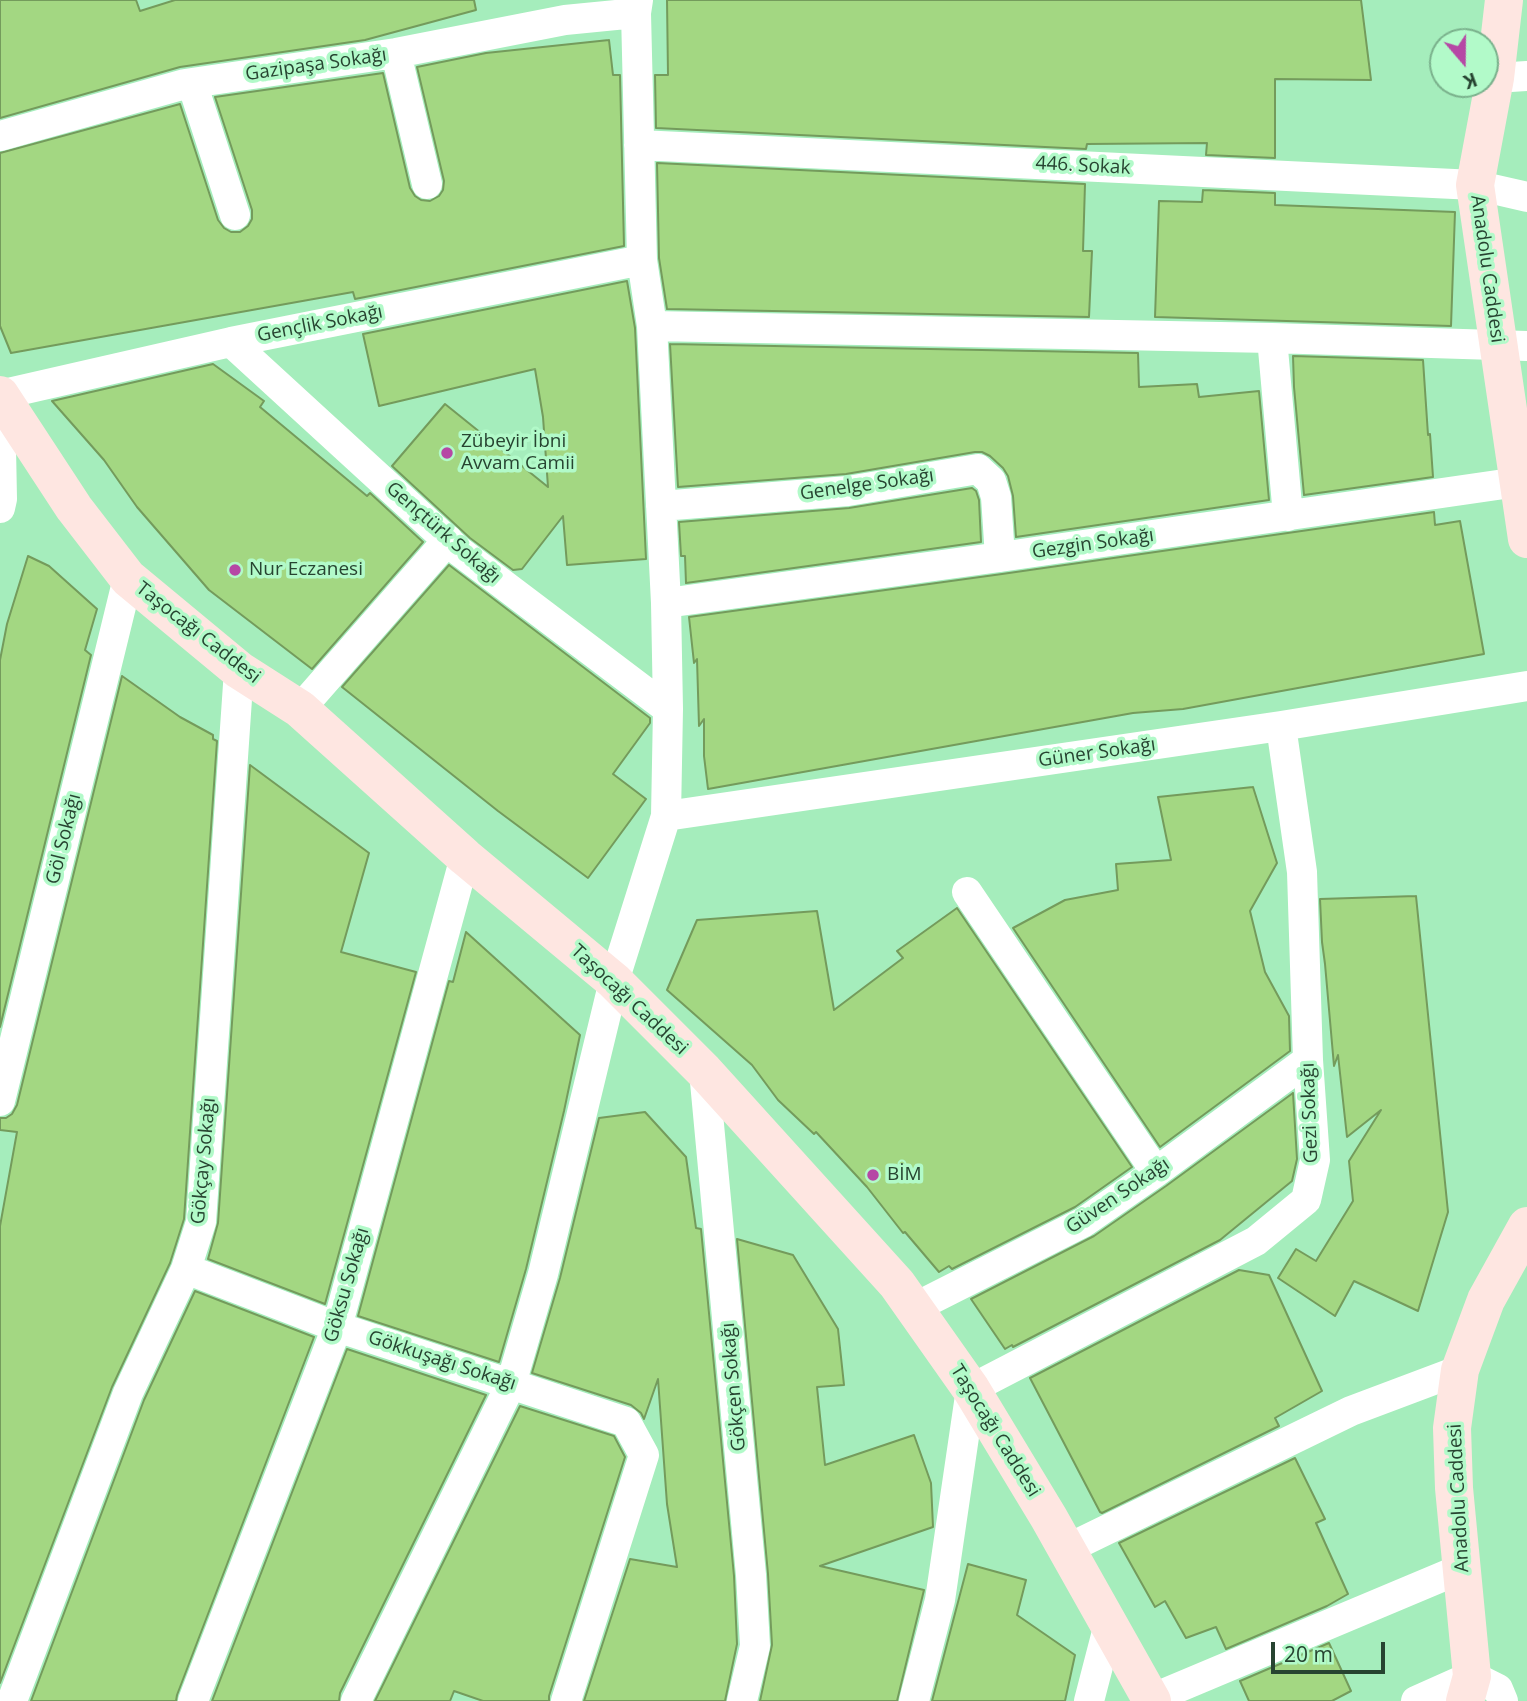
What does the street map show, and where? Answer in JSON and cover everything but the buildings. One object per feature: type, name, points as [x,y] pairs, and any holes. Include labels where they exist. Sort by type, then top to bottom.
[{"type":"main road","name":"Anadolu Caddesi","points":[[1504,0],[1511,77],[1475,185],[1513,345],[1518,482],[1527,539]]},
{"type":"main road","name":"Taşocağı Caddesi","points":[[0,395],[74,508],[128,578],[240,670],[300,709],[465,857],[614,981],[704,1071],[897,1284],[971,1389],[1067,1549],[1151,1700]]},
{"type":"main road","name":"Anadolu Caddesi","points":[[1468,1688],[1463,1568],[1454,1488],[1452,1427],[1460,1370],[1486,1300],[1527,1226]]},
{"type":"street","name":"Gazipaşa Sokağı","points":[[0,136],[192,83],[396,53],[563,10],[637,7]]},
{"type":"street","points":[[356,1701],[511,1384],[543,1274],[614,981],[666,816],[666,603],[652,326],[642,260],[637,7]]},
{"type":"street","points":[[396,53],[427,184]]},
{"type":"street","points":[[192,83],[234,215]]},
{"type":"street","name":"446. Sokak","points":[[639,145],[1475,185],[1527,197]]},
{"type":"street","name":"Gençlik Sokağı","points":[[0,395],[231,342],[642,260]]},
{"type":"street","points":[[652,326],[1513,345]]},
{"type":"street","points":[[1272,338],[1287,516]]},
{"type":"street","name":"Gençtürk Sokağı","points":[[231,342],[459,551],[668,709]]},
{"type":"street","points":[[0,395],[0,508]]},
{"type":"street","name":"Genelge Sokağı","points":[[661,506],[848,491],[978,469],[991,481],[996,497],[1000,557]]},
{"type":"street","name":"Gezgin Sokağı","points":[[666,603],[1518,482]]},
{"type":"street","points":[[300,709],[448,540]]},
{"type":"street","name":"Göl Sokağı","points":[[0,1101],[128,578]]},
{"type":"street","name":"Gökçay Sokağı","points":[[12,1701],[128,1393],[186,1269],[201,1222],[240,670]]},
{"type":"street","name":"Güner Sokağı","points":[[666,816],[1281,726],[1527,686]]},
{"type":"street","name":"Gezi Sokağı","points":[[971,1389],[1256,1241],[1306,1200],[1315,1160],[1308,1060],[1302,872],[1281,726]]},
{"type":"street","name":"Göksu Sokağı","points":[[193,1701],[337,1327],[465,857]]},
{"type":"street","points":[[967,892],[1156,1172]]},
{"type":"street","name":"Güven Sokağı","points":[[914,1308],[1084,1222],[1308,1060]]},
{"type":"street","name":"Gökçen Sokağı","points":[[704,1071],[751,1575],[755,1646],[742,1701]]},
{"type":"street","name":"Gökkuşağı Sokağı","points":[[186,1269],[337,1327],[626,1422],[644,1455],[566,1701]]},
{"type":"street","points":[[1067,1549],[1351,1411],[1460,1370]]},
{"type":"street","points":[[914,1701],[940,1600],[971,1389]]},
{"type":"street","points":[[1151,1700],[1463,1568]]},
{"type":"street","points":[[1089,1701],[1109,1624]]},
{"type":"street","points":[[1416,1701],[1468,1688],[1498,1689],[1503,1701]]},
{"type":"place","name":"Zübeyir İbni Avvam Camii","points":[[447,453]]},
{"type":"place","name":"Nur Eczanesi","points":[[235,570]]},
{"type":"place","name":"BİM","points":[[873,1175]]}]
